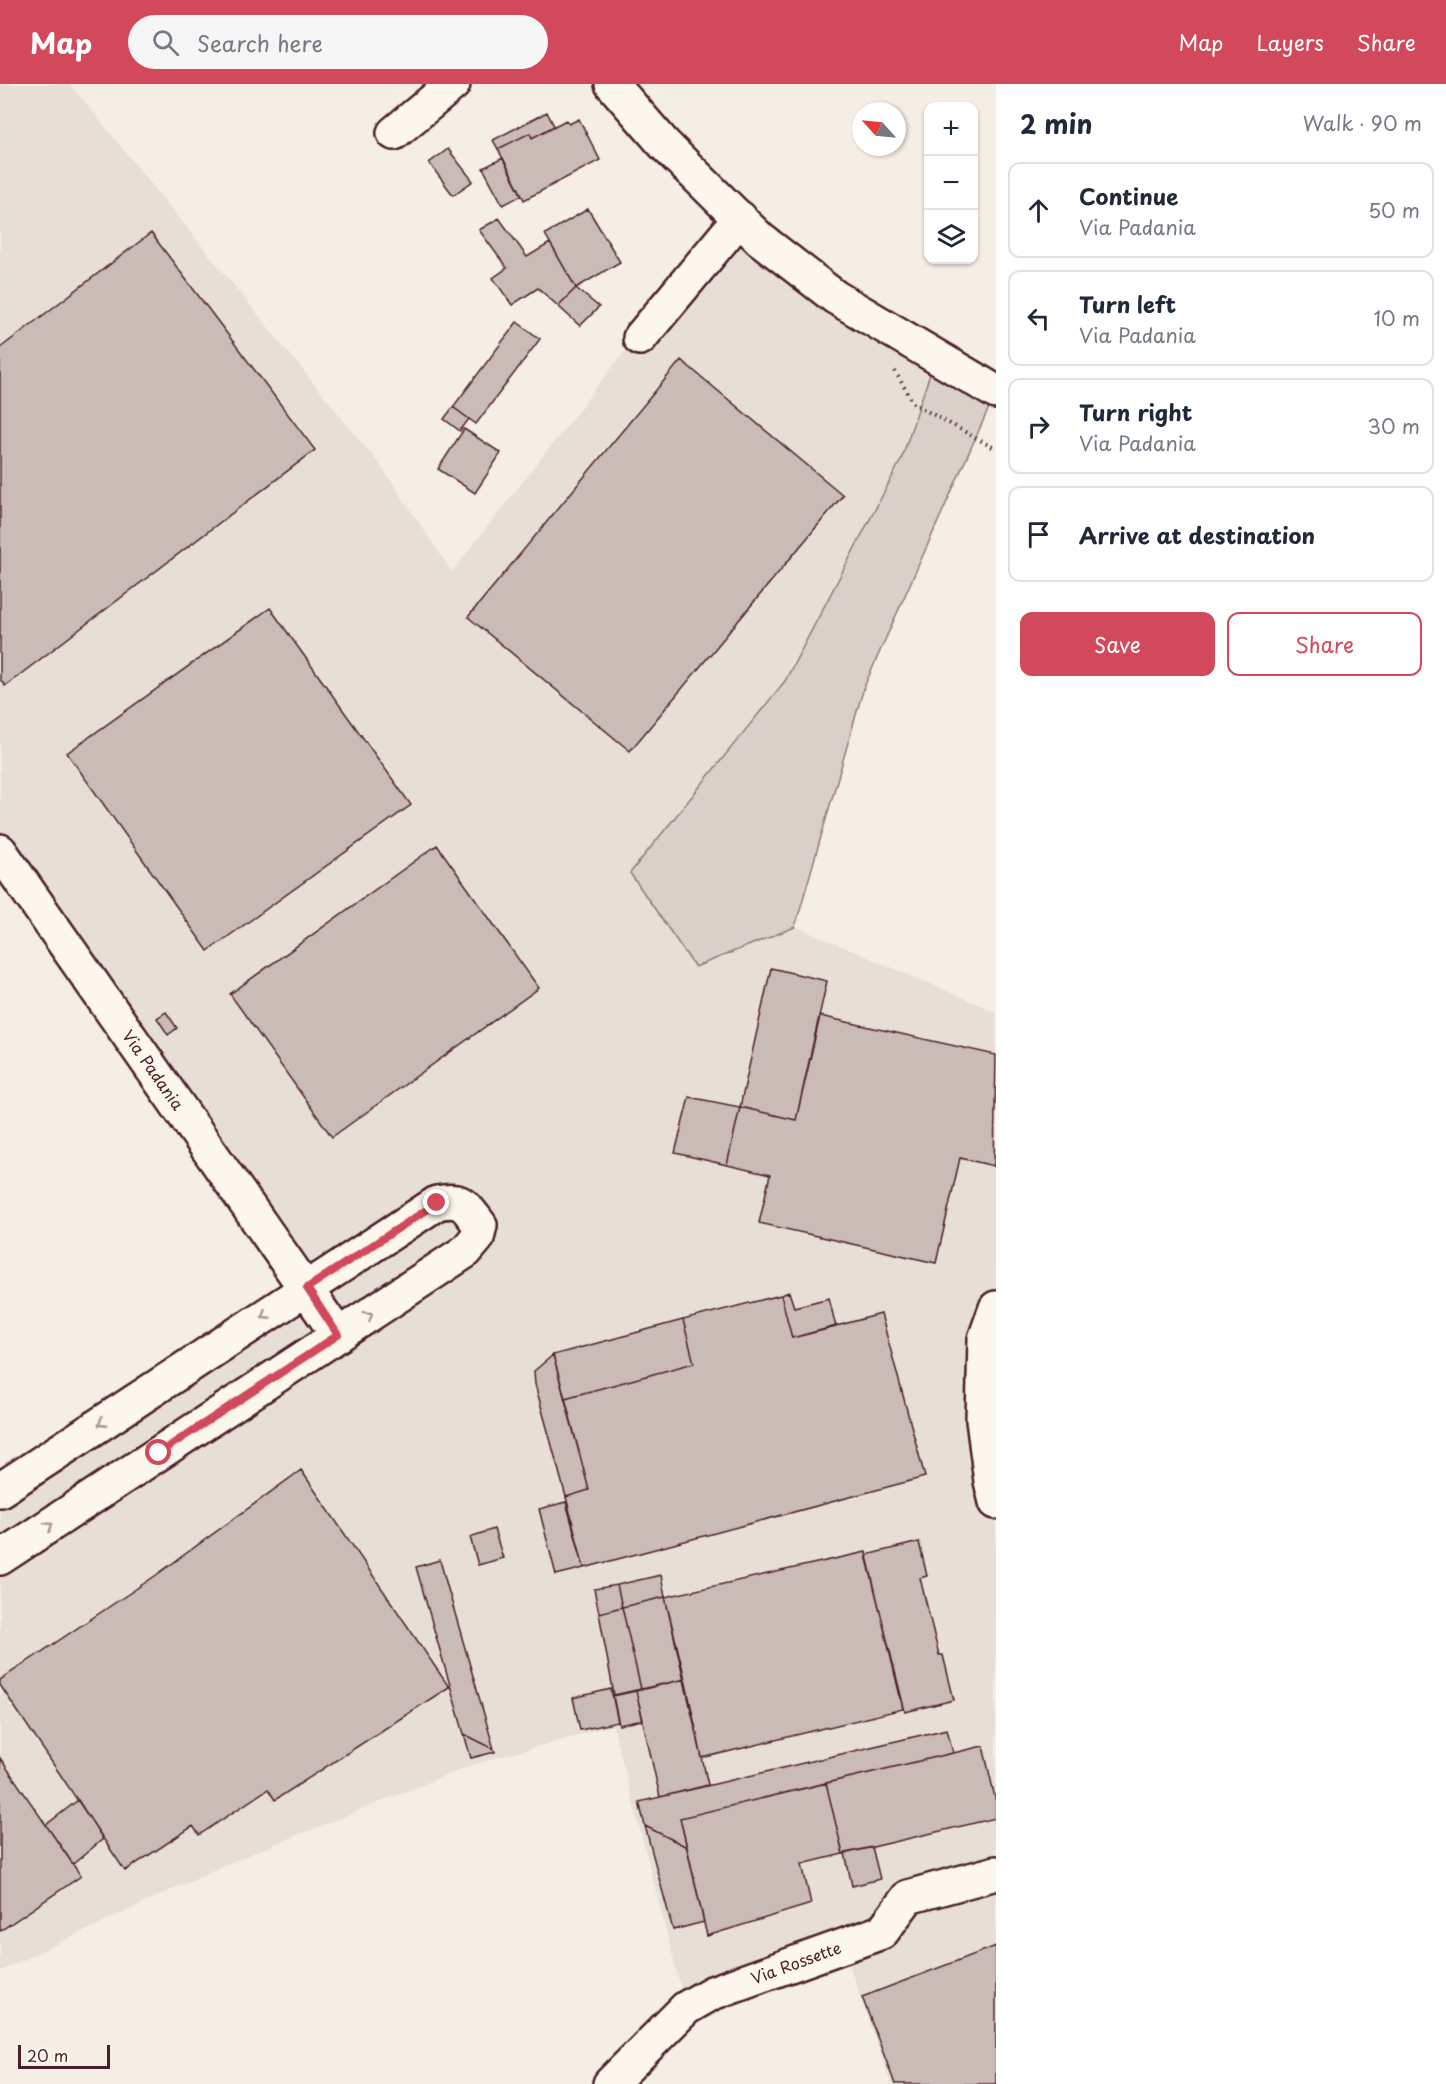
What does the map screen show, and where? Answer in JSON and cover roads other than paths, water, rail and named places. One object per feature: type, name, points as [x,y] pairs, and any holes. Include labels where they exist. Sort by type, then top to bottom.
[{"type":"street","points":[[394,133],[453,84]]},
{"type":"street","points":[[612,84],[664,144],[760,239],[835,297],[996,392]]},
{"type":"street","points":[[640,338],[740,218]]},
{"type":"street","name":"Via Padania","points":[[0,851],[338,1335]]},
{"type":"street","points":[[0,1490],[437,1203],[451,1201],[463,1204],[480,1225],[477,1238],[466,1251],[0,1558]]},
{"type":"street","points":[[996,1308],[985,1339],[983,1420],[991,1482],[996,1502]]},
{"type":"street","name":"Via Rossette","points":[[610,2084],[686,2008],[712,1993],[882,1932],[908,1897],[996,1874]]}]
